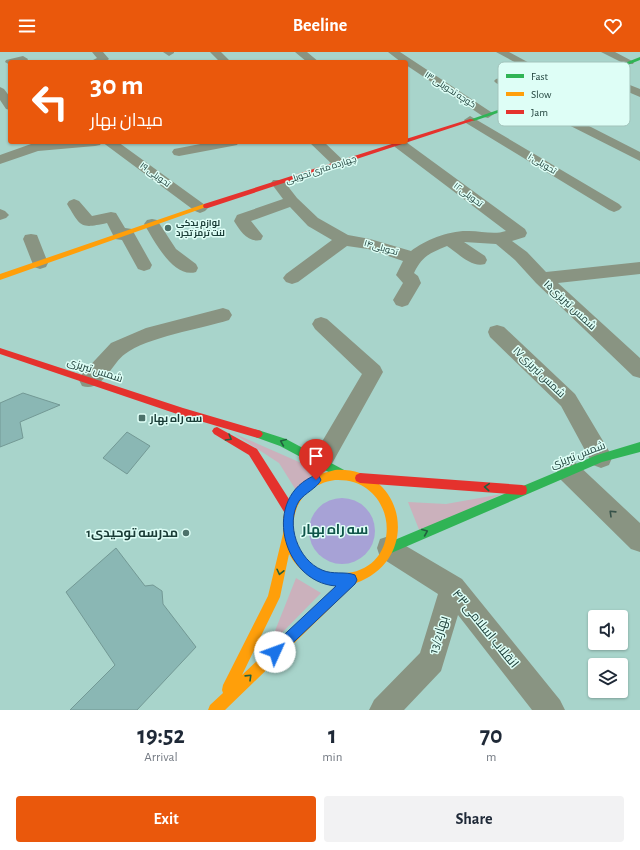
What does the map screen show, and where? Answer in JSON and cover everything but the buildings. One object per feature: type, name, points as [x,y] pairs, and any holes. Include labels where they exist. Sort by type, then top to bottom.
[{"type":"street","points":[[98,52],[104,59],[101,60]]},
{"type":"street","points":[[215,52],[224,60]]},
{"type":"street","points":[[300,52],[311,60]]},
{"type":"street","name":"کوچه تحویلی ۱۳","points":[[393,52],[405,60]]},
{"type":"street","points":[[501,52],[520,62]]},
{"type":"street","points":[[606,52],[636,60]]},
{"type":"street","points":[[19,60],[23,59]]},
{"type":"street","name":"کوچه تحویلی ۱۳","points":[[408,62],[488,114]]},
{"type":"street","points":[[630,89],[640,93]]},
{"type":"street","name":"چهارده متری تحویلی","points":[[408,139],[498,111]]},
{"type":"street","name":"تحویلی۱۰","points":[[470,120],[614,207]]},
{"type":"street","points":[[582,126],[640,157]]},
{"type":"street","name":"تحویلی۱۲","points":[[408,140],[519,233],[500,239]]},
{"type":"street","points":[[0,160],[34,145],[54,144]]},
{"type":"street","name":"تحویلی ۱۹","points":[[112,144],[200,208]]},
{"type":"street","points":[[178,152],[221,144]]},
{"type":"street","points":[[318,144],[340,164]]},
{"type":"street","name":"چهارده متری تحویلی","points":[[0,277],[200,208],[340,164],[394,144]]},
{"type":"street","name":"تحویلی۱۴","points":[[278,183],[292,201],[313,222],[344,240],[370,244],[413,258],[424,249],[449,239],[467,236],[500,239]]},
{"type":"street","points":[[255,236],[242,221],[242,218],[292,201]]},
{"type":"street","points":[[74,204],[88,222],[111,217],[144,265]]},
{"type":"street","points":[[152,224],[170,253],[190,268]]},
{"type":"street","points":[[31,239],[40,263]]},
{"type":"street","points":[[449,239],[480,260]]},
{"type":"street","name":"شمس تبریزی۱۵","points":[[500,239],[521,256],[542,279],[640,370]]},
{"type":"street","points":[[292,278],[344,240]]},
{"type":"street","points":[[402,300],[412,283],[412,280],[404,275],[413,258]]},
{"type":"street","points":[[542,279],[640,268]]},
{"type":"street","points":[[89,380],[118,348],[146,335],[223,315]]},
{"type":"street","points":[[321,324],[373,372],[321,462]]},
{"type":"street","name":"شمس تبریزی۱۷","points":[[496,332],[568,400],[601,458]]},
{"type":"street","name":"شمس تبریزی","points":[[0,351],[183,412],[283,442],[342,474]]},
{"type":"street","name":"شمس تبریزی","points":[[183,412],[253,452],[290,511]]},
{"type":"street","name":"شمس تبریزی","points":[[389,548],[568,471],[601,458],[640,447]]},
{"type":"street","points":[[568,471],[640,540]]},
{"type":"street","points":[[220,708],[274,597],[288,534],[290,511],[295,498],[304,487],[322,477],[342,474],[360,478],[526,490]]},
{"type":"street","points":[[288,534],[297,555],[304,564],[317,575],[334,580],[351,580],[368,574],[381,562],[389,548],[393,531],[391,514],[384,499],[373,486],[360,478]]},
{"type":"street","name":"انقلاب اسلامی۴۳","points":[[389,548],[453,588],[550,710]]},
{"type":"street","points":[[220,708],[351,580]]},
{"type":"street","name":"13/2بهار","points":[[384,710],[431,661],[453,588]]},
{"type":"shaded area","points":[[233,433],[315,469],[299,495],[279,463]]},
{"type":"shaded area","points":[[502,494],[420,532],[408,502],[446,504]]},
{"type":"shaded area","points":[[342,498],[355,500],[365,508],[373,518],[375,531],[373,544],[365,554],[355,562],[342,564],[329,562],[319,554],[311,544],[309,531],[311,518],[319,508],[329,500]]},
{"type":"shaded area","points":[[296,578],[321,593],[269,646]]},
{"type":"traffic: fast","points":[[630,62],[640,58]]},
{"type":"traffic: fast","points":[[472,120],[498,111]]},
{"type":"traffic: fast","points":[[258,434],[283,442],[342,474]]},
{"type":"traffic: fast","points":[[389,548],[601,458],[640,447]]},
{"type":"traffic: slow","points":[[0,277],[206,206]]},
{"type":"traffic: slow","points":[[340,474],[360,478],[377,490],[389,507],[393,527],[389,547],[377,564],[360,576],[340,580],[320,576],[303,564],[291,547],[287,527],[291,507],[303,490],[320,478],[340,474]]},
{"type":"traffic: slow","points":[[228,690],[274,597],[288,534]]},
{"type":"traffic: slow","points":[[215,710],[351,580]]},
{"type":"traffic: jam","points":[[408,141],[472,120]]},
{"type":"traffic: jam","points":[[206,206],[398,144]]},
{"type":"traffic: jam","points":[[0,351],[183,412],[258,434]]},
{"type":"traffic: jam","points":[[217,431],[253,452],[290,511]]},
{"type":"traffic: jam","points":[[360,478],[522,490]]},
{"type":"place","name":"لوازم یدکی لنت ترمز تجرد","points":[[168,228]]},
{"type":"place","name":"سه راه بهار","points":[[142,418]]},
{"type":"place","name":"مدرسه توحیدی1","points":[[186,533]]},
{"type":"district","name":"سه راه بهار","points":[[335,530]]},
{"type":"route","points":[[275,652],[351,580],[334,580],[317,575],[304,564],[294,550],[288,534],[290,511],[295,498],[304,487],[316,480]]}]
